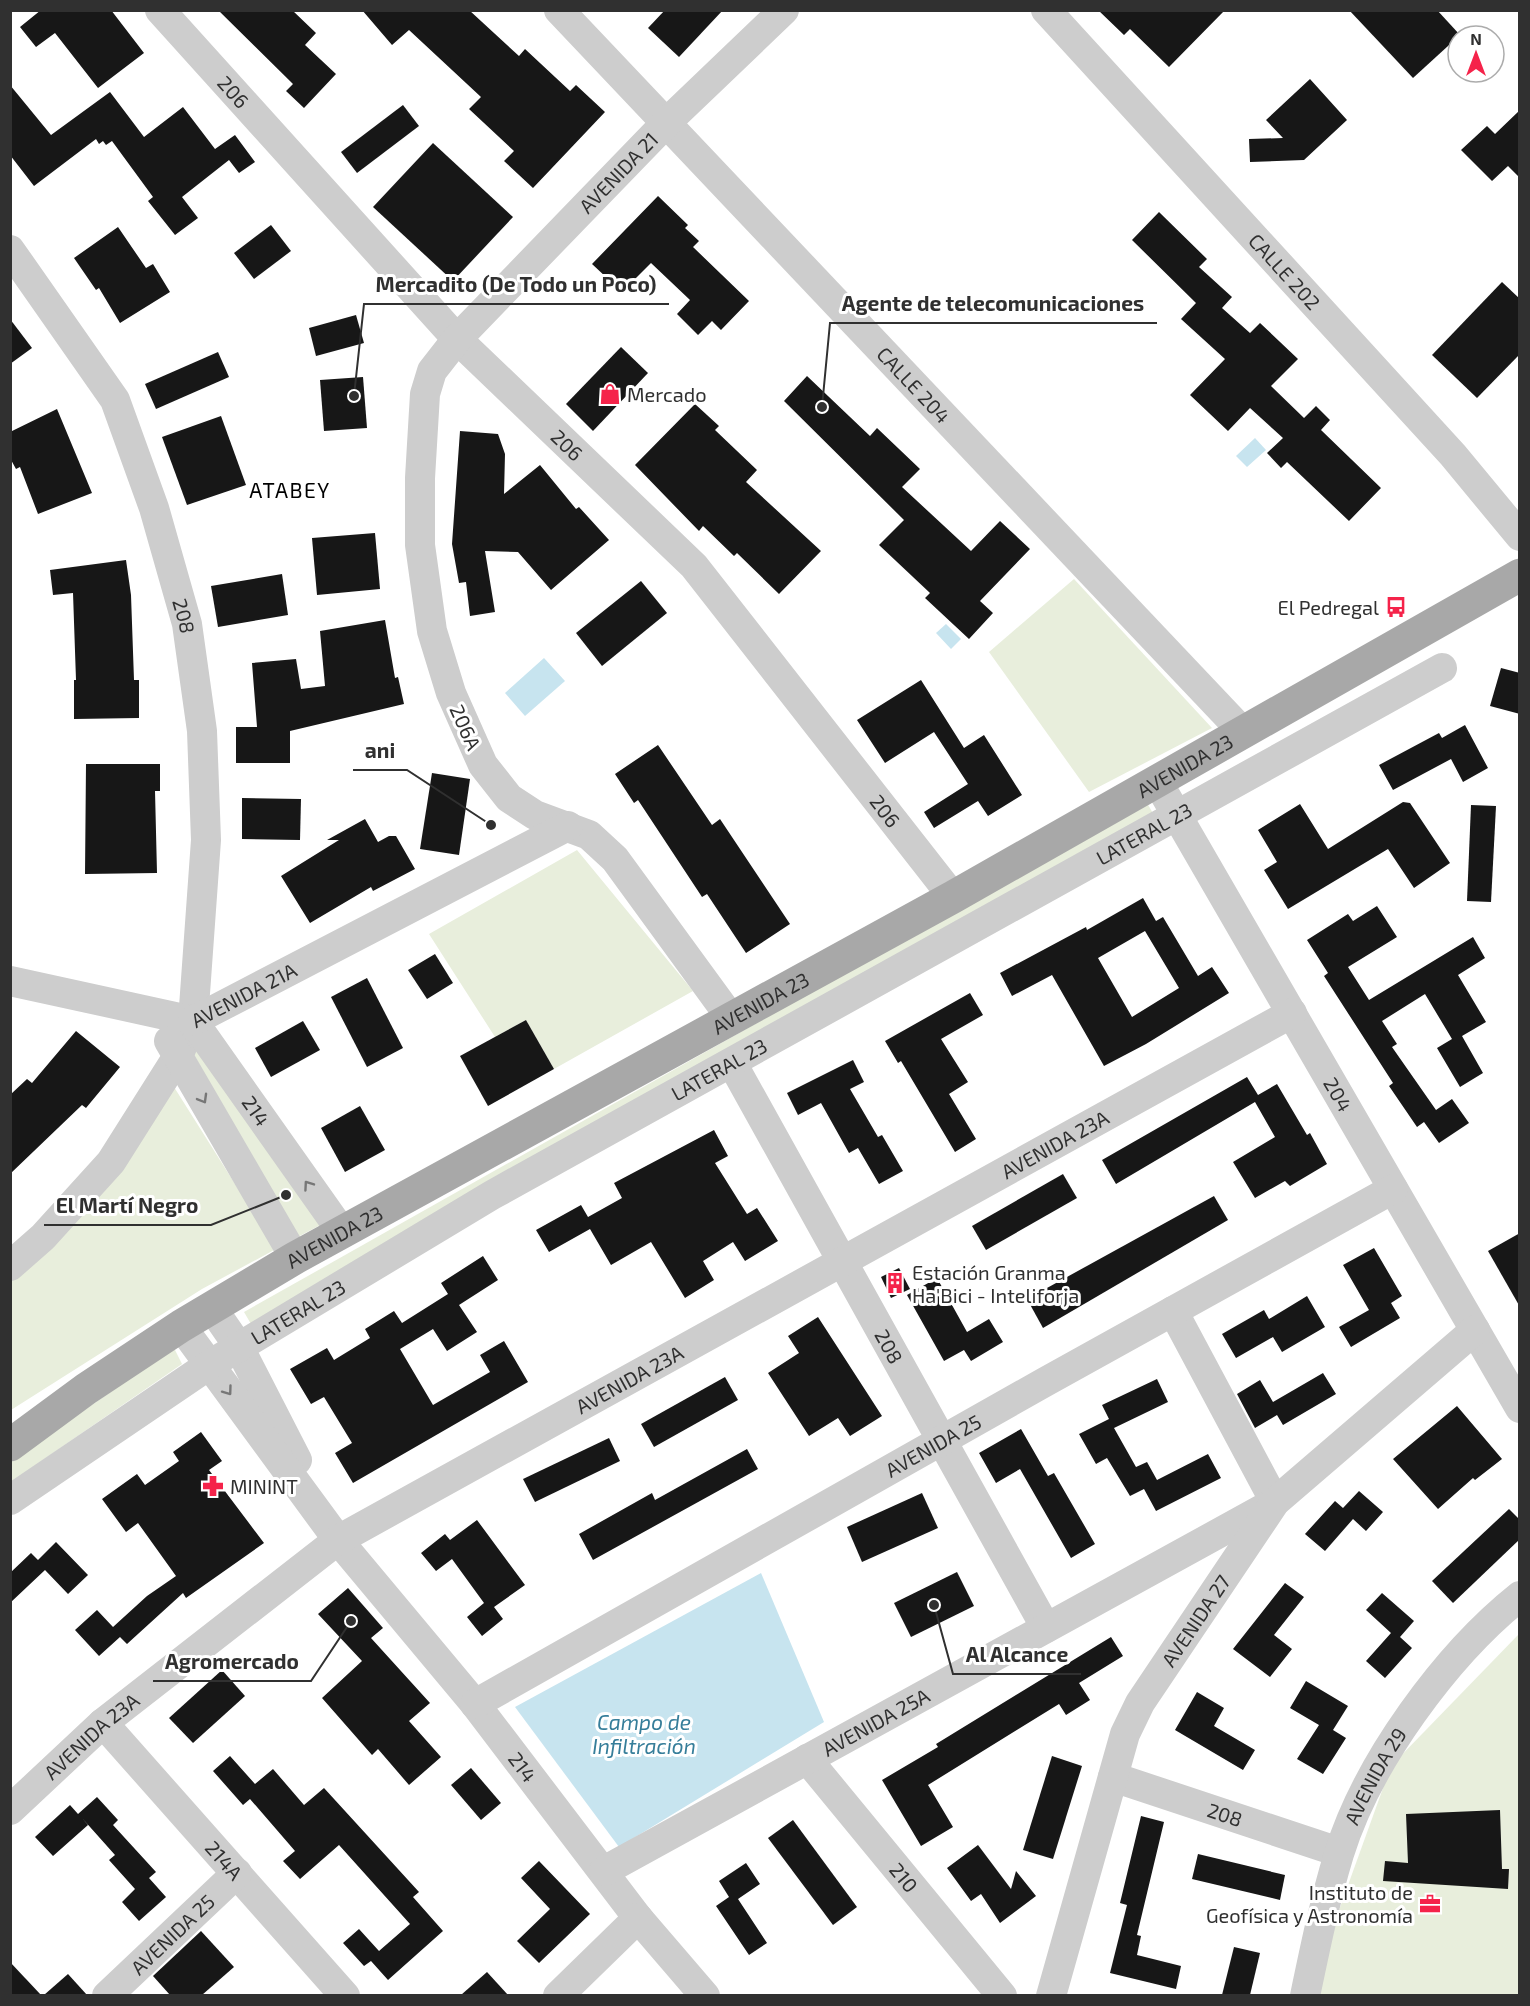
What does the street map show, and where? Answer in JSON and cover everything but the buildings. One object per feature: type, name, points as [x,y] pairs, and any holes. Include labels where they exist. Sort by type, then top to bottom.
[{"type":"main road","name":"AVENIDA 23","points":[[10,1445],[86,1389],[181,1326],[295,1257],[953,897],[1520,575]]},
{"type":"street","name":"206","points":[[160,10],[457,339],[694,566],[953,897]]},
{"type":"street","name":"CALLE 204","points":[[559,10],[1243,732]]},
{"type":"street","name":"AVENIDA 21","points":[[457,339],[666,123],[784,10]]},
{"type":"street","name":"CALLE 202","points":[[1046,10],[1445,446],[1520,536]]},
{"type":"street","name":"208","points":[[10,250],[115,400],[154,508],[188,624],[202,731],[206,840],[193,1021]]},
{"type":"street","name":"206A","points":[[457,339],[432,371],[425,394],[420,478],[420,545],[432,631],[451,693],[483,765],[509,798],[535,814],[589,835],[615,859],[731,1018]]},
{"type":"street","name":"LATERAL 23","points":[[10,1500],[209,1365],[492,1195],[1442,668]]},
{"type":"street","name":"204","points":[[1157,780],[1520,1408]]},
{"type":"street","name":"AVENIDA 21A","points":[[10,1266],[43,1237],[111,1162],[178,1056],[193,1021],[568,826]]},
{"type":"street","points":[[10,981],[193,1021]]},
{"type":"street","name":"214","points":[[153,1012],[295,1257]]},
{"type":"street","name":"AVENIDA 23A","points":[[10,1810],[103,1723],[338,1540],[1292,1013]]},
{"type":"street","name":"214","points":[[193,1021],[342,1232]]},
{"type":"street","name":"208","points":[[732,1063],[1046,1628]]},
{"type":"street","name":"AVENIDA 25","points":[[475,1704],[1173,1311],[1394,1190]]},
{"type":"street","name":"214","points":[[212,1308],[239,1347],[338,1540]]},
{"type":"street","points":[[1173,1311],[1275,1502]]},
{"type":"street","name":"214","points":[[181,1326],[338,1540],[475,1704],[638,1918],[705,1995]]},
{"type":"street","name":"AVENIDA 27","points":[[1051,1995],[1125,1734],[1140,1703],[1275,1502],[1474,1330]]},
{"type":"street","name":"AVENIDA 25A","points":[[604,1871],[1275,1502]]},
{"type":"street","name":"AVENIDA 29","points":[[1305,1995],[1339,1852],[1371,1777],[1401,1728],[1474,1636],[1520,1596]]},
{"type":"street","name":"214A","points":[[103,1723],[345,1995]]},
{"type":"street","name":"210","points":[[807,1759],[1002,1995]]},
{"type":"street","name":"208","points":[[1113,1777],[1339,1852]]},
{"type":"street","name":"AVENIDA 25","points":[[107,1995],[237,1873]]},
{"type":"street","points":[[558,1995],[638,1918]]},
{"type":"green space","points":[[1074,579],[1212,728],[1089,792],[989,652]]},
{"type":"green space","points":[[1147,803],[1154,815],[251,1324],[244,1312]]},
{"type":"green space","points":[[577,850],[693,991],[554,1069],[526,1020],[495,1037],[429,934]]},
{"type":"green space","points":[[197,1038],[324,1223],[296,1238],[188,1044]]},
{"type":"green space","points":[[174,1087],[276,1249],[202,1289],[11,1410],[10,1279]]},
{"type":"green space","points":[[174,1348],[182,1364],[11,1482],[11,1461]]},
{"type":"green space","name":"Instituto de Geofísica y Astronomía","points":[[1519,1634],[1519,1995],[1308,1996],[1391,1766]]},
{"type":"water","points":[[1255,438],[1266,450],[1247,467],[1236,456]]},
{"type":"water","points":[[946,624],[961,639],[951,649],[936,633]]},
{"type":"water","points":[[544,658],[565,681],[525,716],[505,693]]},
{"type":"water","name":"Campo de Infiltración","points":[[761,1573],[824,1722],[619,1847],[515,1707]]},
{"type":"place","name":"Mercado","points":[[610,394]]},
{"type":"place","name":"Mercadito (De Todo un Poco)","points":[[354,396]]},
{"type":"place","name":"Agente de telecomunicaciones","points":[[822,407]]},
{"type":"place","name":"El Pedregal","points":[[1396,607]]},
{"type":"place","name":"ani","points":[[491,825]]},
{"type":"place","name":"El Martí Negro","points":[[286,1195]]},
{"type":"place","name":"Estación Granma Ha'Bici - Inteliforja","points":[[895,1283]]},
{"type":"place","name":"MININT","points":[[213,1486]]},
{"type":"place","name":"Al Alcance","points":[[934,1605]]},
{"type":"place","name":"Agromercado","points":[[351,1621]]},
{"type":"place","name":"Instituto de Geofísica y Astronomía","points":[[1430,1904]]},
{"type":"district","name":"ATABEY","points":[[290,489]]}]
